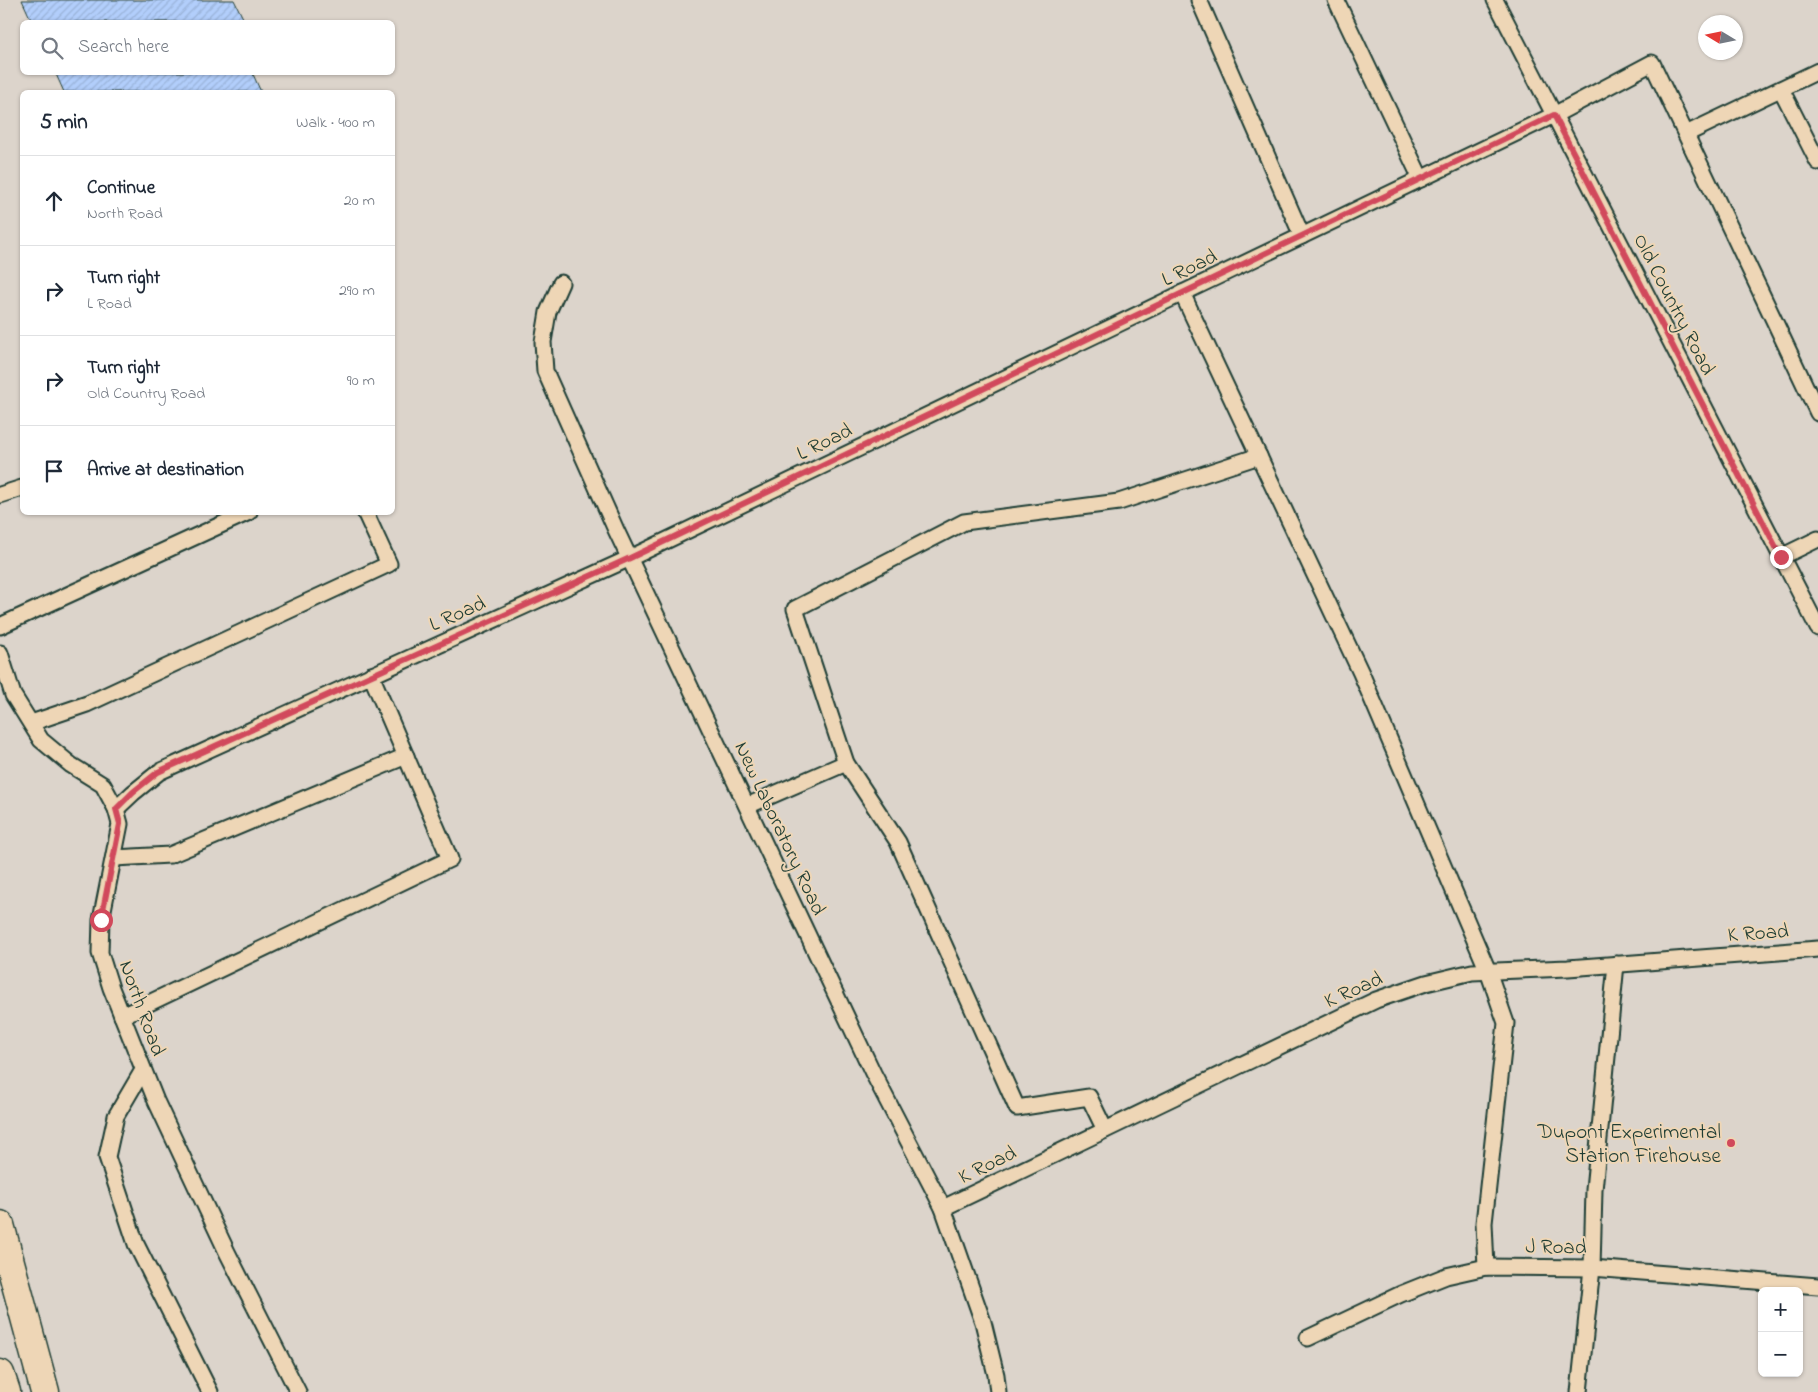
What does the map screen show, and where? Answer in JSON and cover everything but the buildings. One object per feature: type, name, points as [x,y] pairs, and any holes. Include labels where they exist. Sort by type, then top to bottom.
[{"type":"highway","points":[[0,1225],[45,1392]]},
{"type":"highway","points":[[0,1374],[6,1392]]},
{"type":"lane","points":[[1199,0],[1302,236]]},
{"type":"lane","points":[[1336,0],[1420,179]]},
{"type":"lane","name":"Old Country Road","points":[[1495,0],[1818,628]]},
{"type":"lane","name":"L Road","points":[[116,809],[133,792],[158,772],[630,558],[1554,115],[1652,63],[1686,134]]},
{"type":"lane","points":[[1818,71],[1686,134],[1818,413]]},
{"type":"lane","points":[[1781,89],[1818,162]]},
{"type":"lane","name":"New Laboratory Road","points":[[562,284],[548,312],[543,342],[545,371],[630,558],[873,1073],[943,1208],[983,1322],[998,1392]]},
{"type":"lane","points":[[1182,293],[1361,673],[1488,971],[1506,1023],[1484,1223],[1486,1267]]},
{"type":"lane","points":[[1106,1130],[1089,1097],[1017,1108],[898,842],[846,763],[795,609],[964,522],[1119,502],[1259,456]]},
{"type":"lane","points":[[0,495],[20,489]]},
{"type":"lane","points":[[0,626],[242,515]]},
{"type":"lane","points":[[31,723],[87,704],[389,564],[366,515]]},
{"type":"lane","points":[[1781,557],[1818,539]]},
{"type":"lane","name":"North Road","points":[[0,652],[13,695],[41,740],[71,765],[103,785],[116,809],[120,824],[101,920],[100,953],[122,1016],[156,1101],[227,1252],[298,1392]]},
{"type":"lane","points":[[122,1016],[450,859],[371,675]]},
{"type":"lane","points":[[114,858],[170,855],[406,756]]},
{"type":"lane","points":[[747,806],[846,763]]},
{"type":"lane","name":"K Road","points":[[943,1208],[1376,1000],[1426,983],[1472,972],[1616,964],[1818,948]]},
{"type":"lane","points":[[1579,1392],[1592,1268],[1594,1190],[1616,964]]},
{"type":"lane","points":[[143,1070],[116,1116],[107,1157],[136,1244],[210,1392]]},
{"type":"lane","name":"J Road","points":[[1308,1338],[1401,1294],[1446,1276],[1486,1267],[1592,1268],[1818,1286]]},
{"type":"place","name":"Dupont Experimental Station Firehouse","points":[[1731,1143]]},
{"type":"route","points":[[101,920],[120,824],[116,809],[133,792],[158,772],[630,558],[1554,115],[1781,557]]}]
